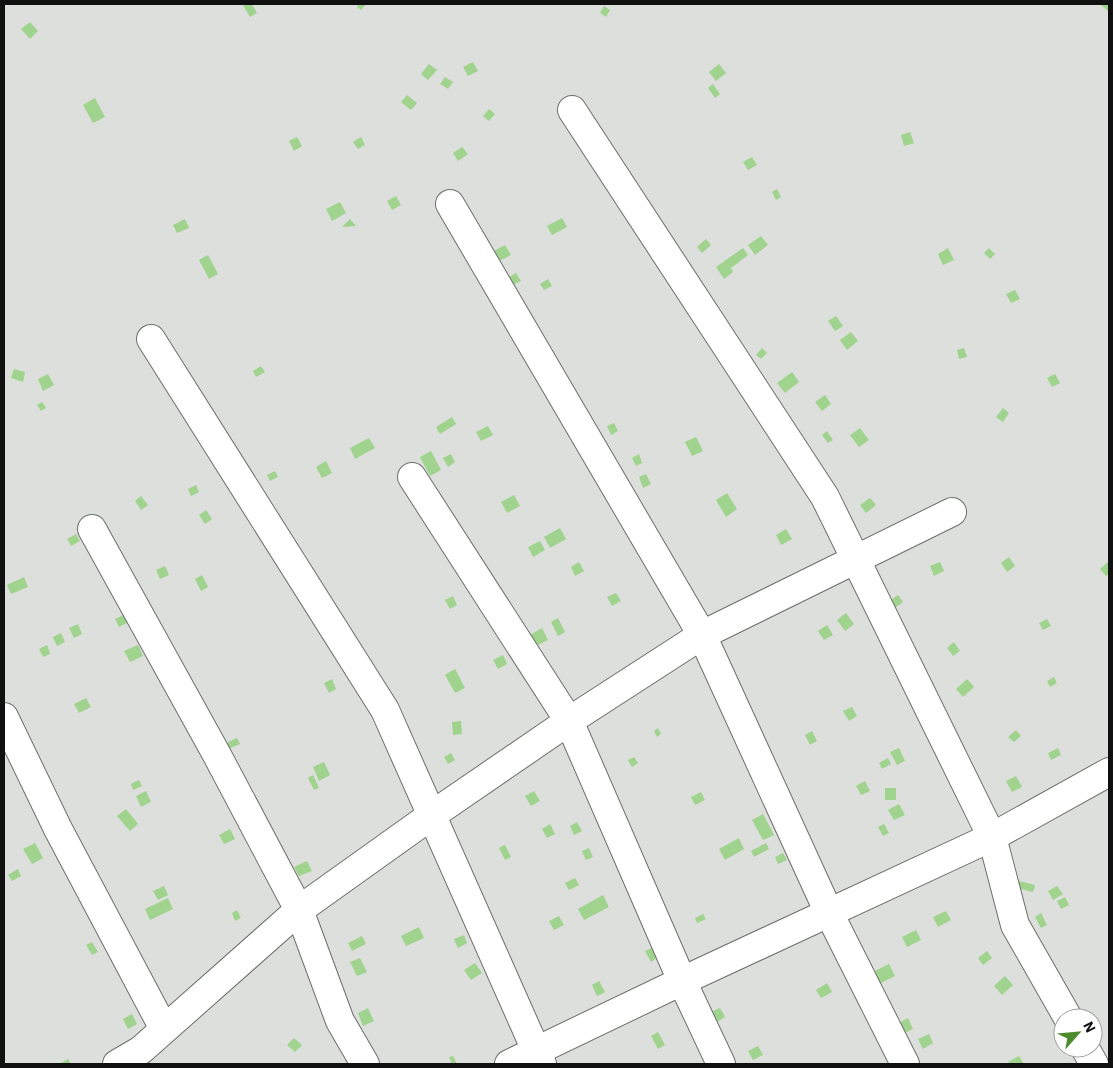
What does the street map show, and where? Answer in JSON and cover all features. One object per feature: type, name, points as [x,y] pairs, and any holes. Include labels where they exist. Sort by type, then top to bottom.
[{"type":"street","points":[[572,110],[825,497],[992,838],[1015,925],[1062,1008]]},
{"type":"street","points":[[450,204],[702,635],[829,913],[905,1064]]},
{"type":"street","points":[[151,338],[385,710],[539,1057]]},
{"type":"street","points":[[412,477],[568,720],[721,1064]]},
{"type":"street","points":[[117,1064],[145,1057],[164,1029],[299,910],[568,720],[702,635],[952,512]]},
{"type":"street","points":[[92,529],[299,910],[340,1021],[365,1064]]},
{"type":"street","points":[[4,717],[58,829],[164,1029]]},
{"type":"street","points":[[509,1064],[539,1057],[682,980],[992,838],[1109,772]]},
{"type":"building","points":[[252,4],[257,13],[250,17],[243,5]]},
{"type":"building","points":[[359,4],[366,4],[361,10],[357,7]]},
{"type":"building","points":[[1109,4],[1109,12],[1101,5]]},
{"type":"building","points":[[604,6],[610,10],[606,17],[600,13]]},
{"type":"building","points":[[30,22],[38,31],[30,39],[21,29]]},
{"type":"building","points":[[473,62],[478,71],[468,76],[463,67]]},
{"type":"building","points":[[429,64],[437,70],[428,80],[421,74]]},
{"type":"building","points":[[719,64],[726,73],[716,81],[709,72]]},
{"type":"building","points":[[445,77],[453,82],[448,89],[440,84]]},
{"type":"building","points":[[713,84],[720,94],[715,98],[708,88]]},
{"type":"building","points":[[407,95],[417,103],[411,110],[401,102]]},
{"type":"building","points":[[95,98],[105,117],[93,123],[83,105]]},
{"type":"building","points":[[489,109],[495,114],[489,121],[483,116]]},
{"type":"building","points":[[910,132],[914,143],[904,146],[901,135]]},
{"type":"building","points":[[297,137],[302,146],[294,151],[289,141]]},
{"type":"building","points":[[361,137],[365,145],[358,149],[353,142]]},
{"type":"building","points":[[462,147],[468,154],[458,161],[453,153]]},
{"type":"building","points":[[752,157],[757,165],[748,170],[743,162]]},
{"type":"building","points":[[777,189],[781,197],[776,200],[772,192]]},
{"type":"building","points":[[396,196],[401,205],[392,210],[387,201]]},
{"type":"building","points":[[340,202],[346,213],[332,221],[326,209]]},
{"type":"building","points":[[562,218],[567,227],[552,235],[547,226]]},
{"type":"building","points":[[185,219],[189,228],[177,233],[173,225]]},
{"type":"building","points":[[350,219],[356,226],[342,227]]},
{"type":"building","points":[[761,236],[768,245],[755,255],[748,245]]},
{"type":"building","points":[[706,239],[711,245],[702,253],[697,247]]},
{"type":"building","points":[[505,245],[511,255],[499,261],[494,251]]},
{"type":"building","points":[[743,248],[748,255],[731,268],[733,272],[724,279],[716,267]]},
{"type":"building","points":[[948,248],[954,260],[943,265],[938,254]]},
{"type":"building","points":[[989,248],[995,254],[990,259],[984,253]]},
{"type":"building","points":[[208,255],[218,274],[209,279],[199,260]]},
{"type":"building","points":[[516,273],[521,281],[513,285],[509,277]]},
{"type":"building","points":[[548,279],[552,286],[544,290],[540,284]]},
{"type":"building","points":[[1015,290],[1020,299],[1011,303],[1006,294]]},
{"type":"building","points":[[836,316],[843,326],[835,331],[828,321]]},
{"type":"building","points":[[851,332],[858,341],[847,350],[840,340]]},
{"type":"building","points":[[762,348],[767,353],[761,359],[756,355]]},
{"type":"building","points":[[964,348],[967,357],[959,359],[957,350]]},
{"type":"building","points":[[261,366],[265,372],[256,377],[253,371]]},
{"type":"building","points":[[14,369],[25,372],[23,382],[11,378]]},
{"type":"building","points":[[792,372],[799,382],[785,393],[777,383]]},
{"type":"building","points":[[48,374],[54,385],[43,391],[38,379]]},
{"type":"building","points":[[1055,374],[1060,383],[1052,387],[1047,378]]},
{"type":"building","points":[[825,395],[831,404],[822,411],[815,402]]},
{"type":"building","points":[[42,402],[46,408],[41,411],[37,405]]},
{"type":"building","points":[[1003,408],[1009,413],[1003,422],[996,417]]},
{"type":"building","points":[[452,417],[456,424],[440,434],[436,427]]},
{"type":"building","points":[[614,423],[618,431],[611,435],[607,426]]},
{"type":"building","points":[[488,426],[493,435],[481,441],[476,432]]},
{"type":"building","points":[[860,428],[869,440],[859,447],[850,435]]},
{"type":"building","points":[[827,431],[833,440],[828,443],[822,435]]},
{"type":"building","points":[[696,437],[703,451],[692,456],[685,442]]},
{"type":"building","points":[[369,438],[375,448],[355,459],[350,448]]},
{"type":"building","points":[[431,451],[441,470],[430,476],[420,457]]},
{"type":"building","points":[[451,454],[455,462],[448,467],[443,458]]},
{"type":"building","points":[[639,454],[642,463],[636,466],[632,458]]},
{"type":"building","points":[[326,461],[332,473],[322,478],[316,467]]},
{"type":"building","points":[[275,471],[278,477],[270,481],[267,475]]},
{"type":"building","points":[[646,474],[651,484],[643,488],[639,477]]},
{"type":"building","points":[[196,485],[199,492],[191,496],[188,489]]},
{"type":"building","points":[[727,493],[737,509],[726,517],[716,500]]},
{"type":"building","points":[[514,495],[520,506],[507,513],[501,502]]},
{"type":"building","points":[[141,496],[148,505],[141,510],[135,501]]},
{"type":"building","points":[[870,498],[876,505],[866,513],[860,505]]},
{"type":"building","points":[[206,510],[212,519],[205,524],[199,515]]},
{"type":"building","points":[[560,528],[566,539],[550,548],[544,537]]},
{"type":"building","points":[[786,529],[792,539],[781,545],[776,535]]},
{"type":"building","points":[[76,534],[80,541],[71,546],[67,539]]},
{"type":"building","points":[[540,541],[545,550],[533,557],[528,547]]},
{"type":"building","points":[[1009,557],[1015,566],[1007,572],[1001,563]]},
{"type":"building","points":[[579,562],[584,571],[575,576],[571,567]]},
{"type":"building","points":[[940,562],[944,571],[934,576],[930,566]]},
{"type":"building","points":[[1108,562],[1109,574],[1106,576],[1100,569]]},
{"type":"building","points":[[165,566],[169,575],[160,579],[156,570]]},
{"type":"building","points":[[202,575],[208,587],[201,591],[195,579]]},
{"type":"building","points":[[24,577],[28,587],[11,594],[7,585]]},
{"type":"building","points":[[616,593],[621,601],[612,606],[607,597]]},
{"type":"building","points":[[898,595],[903,602],[892,610],[887,603]]},
{"type":"building","points":[[453,596],[457,605],[450,609],[445,600]]},
{"type":"building","points":[[846,613],[854,624],[845,631],[837,620]]},
{"type":"building","points":[[125,614],[129,622],[119,627],[115,619]]},
{"type":"building","points":[[558,618],[565,632],[558,636],[551,622]]},
{"type":"building","points":[[1047,619],[1051,626],[1043,630],[1039,623]]},
{"type":"building","points":[[78,624],[82,634],[74,638],[69,628]]},
{"type":"building","points":[[827,625],[833,635],[824,640],[818,631]]},
{"type":"building","points":[[542,628],[548,640],[536,646],[530,635]]},
{"type":"building","points":[[61,633],[65,642],[57,646],[53,637]]},
{"type":"building","points":[[954,642],[960,651],[953,656],[947,648]]},
{"type":"building","points":[[47,645],[50,654],[43,657],[39,649]]},
{"type":"building","points":[[138,645],[143,656],[130,662],[124,651]]},
{"type":"building","points":[[503,655],[507,664],[498,669],[493,660]]},
{"type":"building","points":[[455,669],[465,688],[455,693],[445,675]]},
{"type":"building","points":[[1054,677],[1057,683],[1050,687],[1047,681]]},
{"type":"building","points":[[332,679],[336,689],[329,693],[324,683]]},
{"type":"building","points":[[967,679],[974,687],[963,697],[956,689]]},
{"type":"building","points":[[86,698],[91,707],[79,713],[74,704]]},
{"type":"building","points":[[852,707],[857,716],[849,721],[843,711]]},
{"type":"building","points":[[461,721],[462,734],[453,735],[452,722]]},
{"type":"building","points":[[658,728],[661,734],[657,737],[654,731]]},
{"type":"building","points":[[1016,730],[1021,736],[1014,742],[1008,737]]},
{"type":"building","points":[[812,731],[817,741],[810,745],[805,735]]},
{"type":"building","points":[[237,738],[240,744],[228,749],[226,743]]},
{"type":"building","points":[[899,748],[905,761],[897,765],[890,752]]},
{"type":"building","points":[[1058,748],[1061,755],[1051,760],[1048,753]]},
{"type":"building","points":[[451,753],[455,760],[448,764],[444,757]]},
{"type":"building","points":[[634,757],[638,763],[632,767],[628,760]]},
{"type":"building","points":[[888,758],[891,764],[882,769],[879,763]]},
{"type":"building","points":[[324,762],[330,775],[319,781],[313,767]]},
{"type":"building","points":[[313,775],[319,788],[314,790],[308,778]]},
{"type":"building","points":[[1016,776],[1022,787],[1012,792],[1006,781]]},
{"type":"building","points":[[139,780],[142,786],[133,790],[131,784]]},
{"type":"building","points":[[865,781],[870,791],[861,795],[856,786]]},
{"type":"building","points":[[885,788],[896,788],[896,800],[885,800]]},
{"type":"building","points":[[146,791],[151,802],[141,807],[136,796]]},
{"type":"building","points":[[534,791],[540,801],[531,806],[525,796]]},
{"type":"building","points":[[701,792],[705,800],[695,805],[691,797]]},
{"type":"building","points":[[899,804],[905,815],[894,820],[888,810]]},
{"type":"building","points":[[126,809],[138,824],[130,831],[117,816]]},
{"type":"building","points":[[763,814],[774,835],[763,840],[752,820]]},
{"type":"building","points":[[577,822],[582,831],[574,835],[570,826]]},
{"type":"building","points":[[550,824],[555,834],[547,838],[542,829]]},
{"type":"building","points":[[884,824],[889,833],[883,836],[878,827]]},
{"type":"building","points":[[230,829],[235,839],[224,844],[219,835]]},
{"type":"building","points":[[739,838],[744,849],[725,860],[719,849]]},
{"type":"building","points":[[35,843],[43,858],[32,864],[23,849]]},
{"type":"building","points":[[766,843],[769,849],[754,857],[751,851]]},
{"type":"building","points":[[505,845],[511,857],[505,860],[499,848]]},
{"type":"building","points":[[589,848],[593,857],[586,860],[582,851]]},
{"type":"building","points":[[783,853],[787,860],[778,864],[775,857]]},
{"type":"building","points":[[307,861],[312,871],[299,876],[294,867]]},
{"type":"building","points":[[18,869],[21,876],[12,881],[8,875]]},
{"type":"building","points":[[575,878],[579,885],[569,890],[565,883]]},
{"type":"building","points":[[1019,881],[1035,885],[1033,892],[1017,888]]},
{"type":"building","points":[[164,886],[168,895],[158,900],[153,891]]},
{"type":"building","points":[[1057,886],[1063,894],[1053,900],[1048,891]]},
{"type":"building","points":[[603,895],[609,907],[584,920],[578,909]]},
{"type":"building","points":[[1065,897],[1069,905],[1061,909],[1057,901]]},
{"type":"building","points":[[168,898],[173,909],[150,920],[145,909]]},
{"type":"building","points":[[237,910],[241,918],[235,921],[232,913]]},
{"type":"building","points":[[946,911],[951,920],[938,927],[933,917]]},
{"type":"building","points":[[1041,913],[1047,925],[1041,928],[1035,917]]},
{"type":"building","points":[[703,914],[706,919],[697,923],[695,918]]},
{"type":"building","points":[[559,916],[564,925],[554,930],[549,921]]},
{"type":"building","points":[[419,927],[424,938],[406,946],[401,936]]},
{"type":"building","points":[[916,930],[921,940],[907,947],[902,937]]},
{"type":"building","points":[[464,935],[467,943],[458,948],[454,939]]},
{"type":"building","points":[[362,936],[366,944],[352,951],[348,943]]},
{"type":"building","points":[[92,942],[98,952],[92,955],[86,945]]},
{"type":"building","points":[[652,948],[657,958],[651,962],[645,951]]},
{"type":"building","points":[[987,951],[992,958],[983,965],[978,958]]},
{"type":"building","points":[[360,958],[367,972],[357,976],[350,962]]},
{"type":"building","points":[[475,963],[482,973],[471,980],[464,970]]},
{"type":"building","points":[[889,964],[895,976],[877,985],[871,973]]},
{"type":"building","points":[[1005,976],[1013,985],[1002,995],[994,986]]},
{"type":"building","points":[[599,981],[605,992],[597,996],[592,985]]},
{"type":"building","points":[[827,983],[832,992],[821,998],[816,990]]},
{"type":"building","points":[[368,1008],[374,1021],[363,1026],[358,1013]]},
{"type":"building","points":[[720,1008],[725,1017],[717,1022],[711,1012]]},
{"type":"building","points":[[132,1014],[137,1024],[128,1029],[123,1019]]},
{"type":"building","points":[[908,1018],[913,1029],[905,1033],[899,1023]]},
{"type":"building","points":[[658,1032],[665,1045],[658,1049],[651,1036]]},
{"type":"building","points":[[929,1034],[933,1043],[923,1049],[918,1039]]},
{"type":"building","points":[[294,1038],[302,1045],[295,1052],[287,1045]]},
{"type":"building","points":[[758,1046],[763,1055],[753,1060],[748,1051]]},
{"type":"building","points":[[453,1056],[457,1064],[452,1064],[449,1057]]},
{"type":"building","points":[[1019,1056],[1024,1064],[1010,1064],[1008,1062]]},
{"type":"building","points":[[68,1059],[71,1064],[61,1063]]}]
